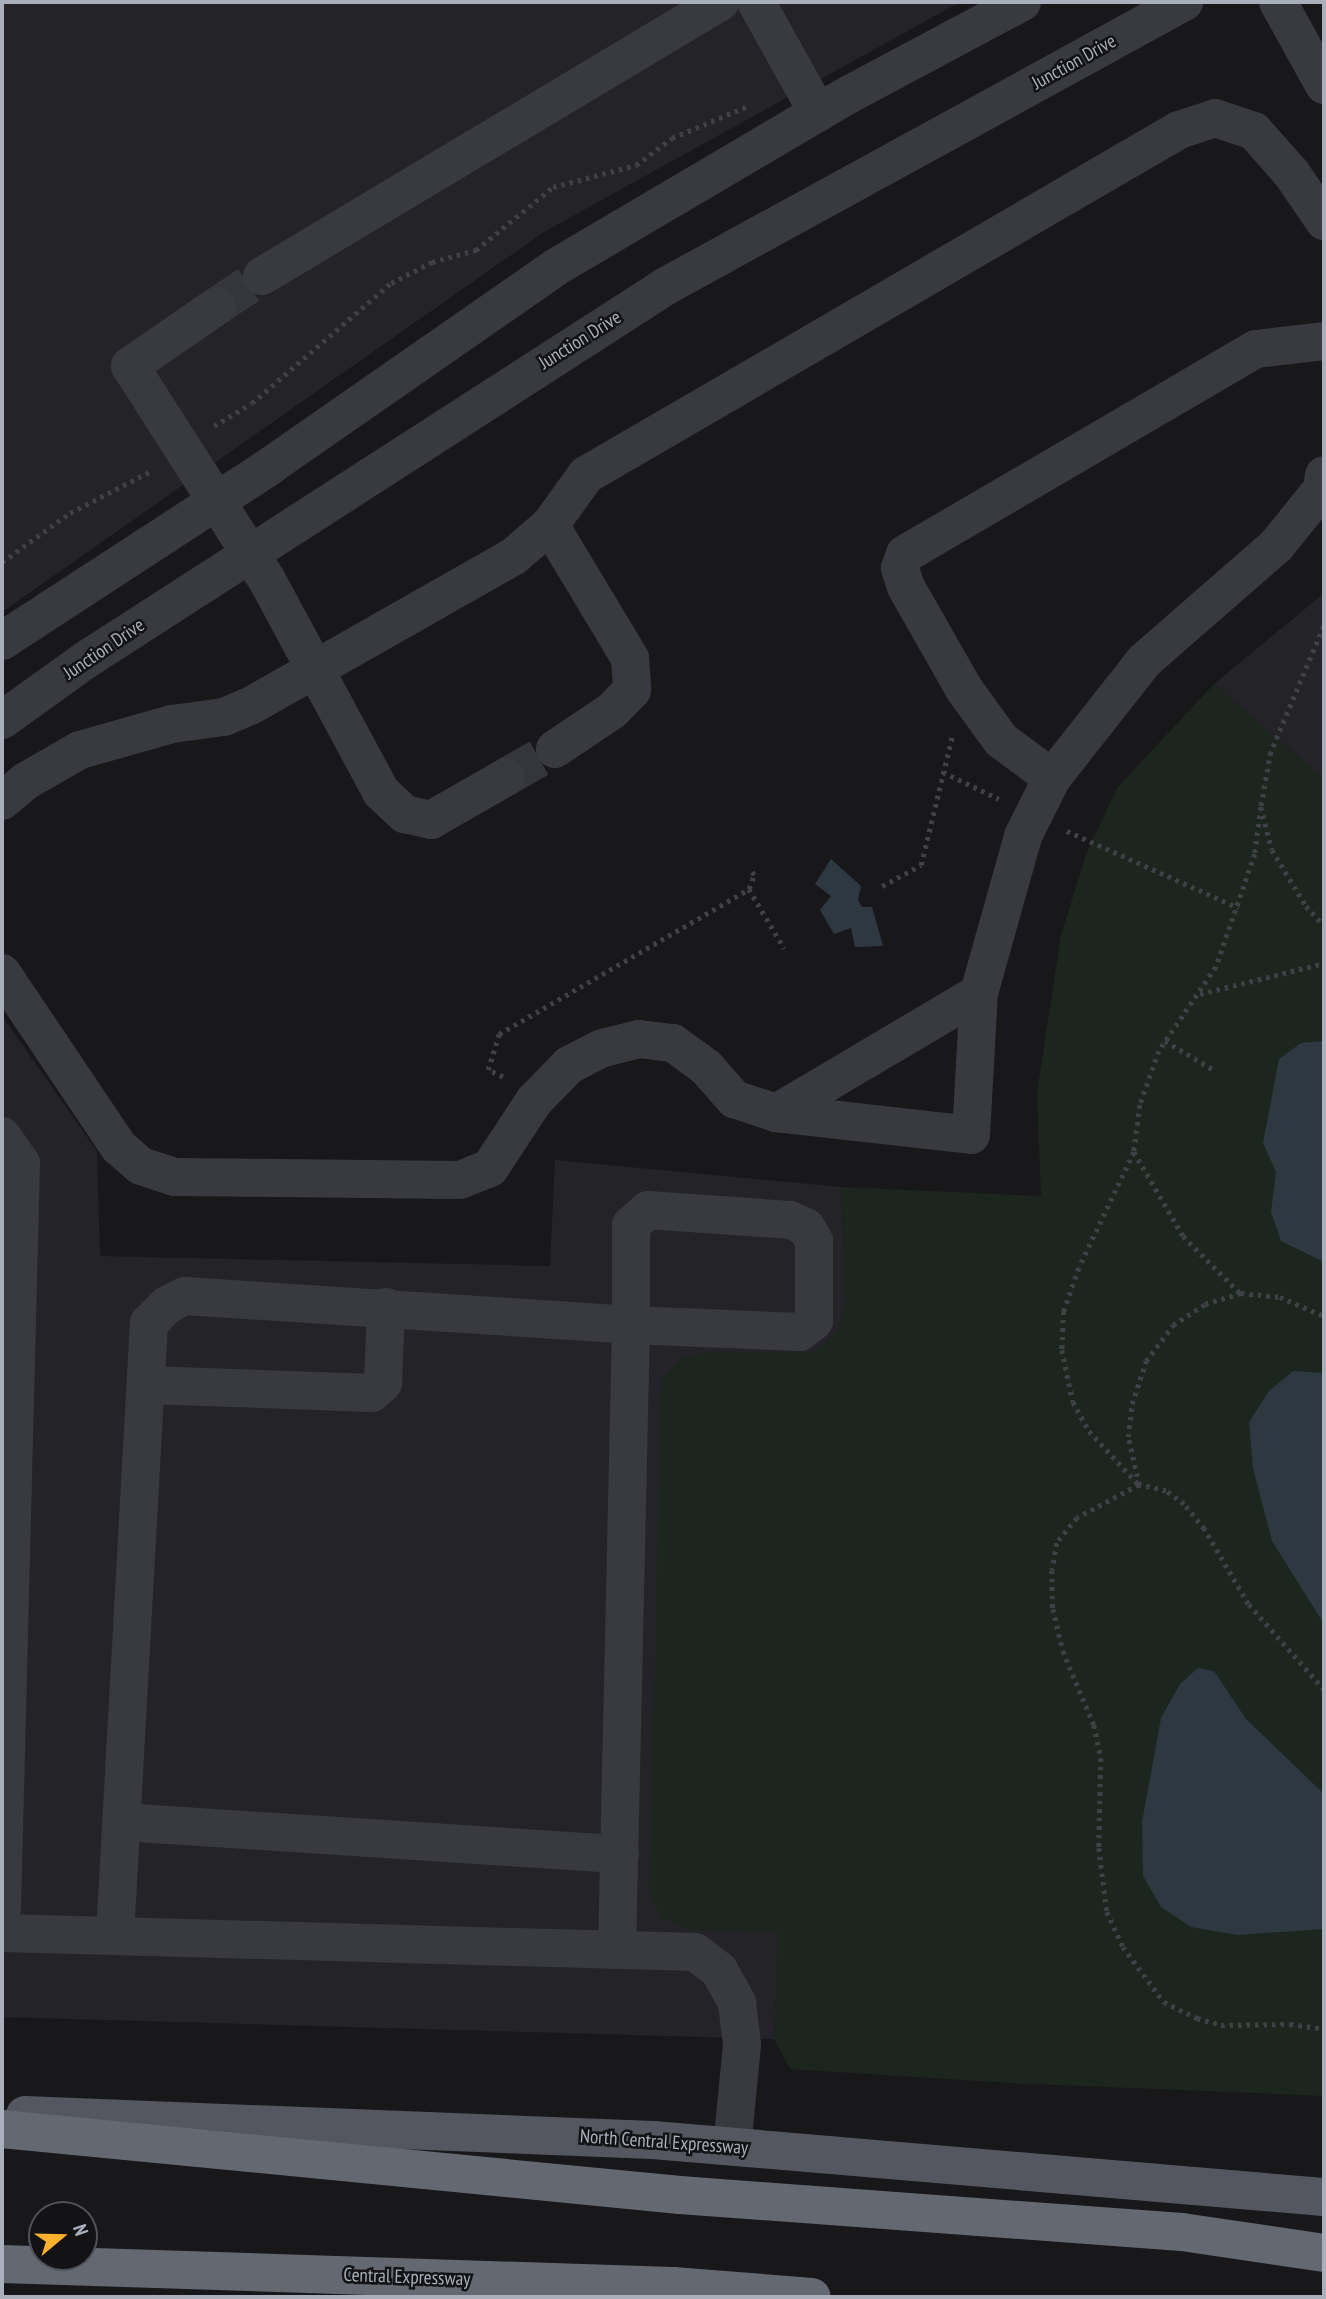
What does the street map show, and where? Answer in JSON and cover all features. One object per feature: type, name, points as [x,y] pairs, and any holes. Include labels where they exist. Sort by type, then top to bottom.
[{"type":"highway","points":[[2,2129],[144,2146],[680,2195],[1181,2232],[1324,2253]]},
{"type":"highway","name":"Central Expressway","points":[[2,2264],[673,2286],[812,2297]]},
{"type":"main road","name":"North Central Expressway","points":[[2,2115],[653,2140],[1324,2197]]},
{"type":"street","points":[[262,276],[720,2]]},
{"type":"street","points":[[757,2],[818,113]]},
{"type":"street","points":[[2,641],[216,501],[556,267],[818,113],[1022,2]]},
{"type":"street","name":"Junction Drive","points":[[2,720],[84,661],[666,286],[1184,2]]},
{"type":"street","points":[[1278,2],[1324,85]]},
{"type":"street","points":[[2,801],[26,781],[79,750],[172,724],[225,717],[514,556],[550,525],[586,475],[1179,130],[1215,118],[1254,131],[1293,174],[1324,220]]},
{"type":"street","points":[[217,306],[130,366],[250,553],[316,667],[381,792],[405,814],[431,820],[506,777]]},
{"type":"street","points":[[1052,778],[1001,740],[964,689],[906,587],[900,568],[905,554],[1256,349],[1324,341]]},
{"type":"street","points":[[2,973],[119,1147],[141,1166],[174,1177],[460,1180],[490,1168],[534,1101],[569,1065],[603,1048],[639,1039],[673,1044],[706,1067],[734,1098],[776,1113],[971,1135],[979,993],[1015,863],[1033,816],[1052,778],[1144,661],[1276,546],[1324,485]]},
{"type":"street","points":[[550,525],[630,658],[632,690],[613,710],[555,749]]},
{"type":"street","points":[[776,1113],[979,993]]},
{"type":"street","points":[[2,1136],[21,1163],[2,1909]]},
{"type":"street","points":[[115,1936],[149,1323],[167,1305],[185,1296],[631,1325],[800,1332],[814,1321],[814,1241],[806,1227],[790,1220],[648,1210],[631,1224],[631,1325],[617,1950]]},
{"type":"street","points":[[146,1385],[372,1393],[383,1383],[386,1307]]},
{"type":"street","points":[[122,1822],[620,1854]]},
{"type":"street","points":[[2,1933],[695,1952],[719,1970],[737,2003],[742,2045],[732,2147]]},
{"type":"path","points":[[2,562],[70,513],[138,481],[253,403],[391,283],[432,262],[476,250],[553,187],[586,176]]},
{"type":"path","points":[[1324,626],[1271,752],[1255,854],[1239,908],[1216,967],[1165,1041],[1140,1105],[1134,1152],[1079,1268],[1064,1311],[1062,1350],[1073,1402],[1089,1431],[1139,1485],[1166,1490],[1184,1504],[1248,1604],[1324,1690]]},
{"type":"path","points":[[882,886],[921,865],[964,689]]},
{"type":"path","points":[[943,772],[1033,816],[1239,908]]},
{"type":"path","points":[[1261,807],[1272,850],[1306,906],[1324,925]]},
{"type":"path","points":[[507,1079],[488,1070],[499,1034],[749,889],[754,875],[750,869]]},
{"type":"path","points":[[749,889],[784,948]]},
{"type":"path","points":[[1198,994],[1324,962]]},
{"type":"path","points":[[1165,1041],[1214,1070]]},
{"type":"path","points":[[1134,1152],[1183,1236],[1241,1293]]},
{"type":"path","points":[[1139,1485],[1128,1437],[1146,1361],[1173,1325],[1205,1304],[1241,1293],[1280,1297],[1324,1317]]},
{"type":"path","points":[[1139,1485],[1077,1518],[1057,1543],[1052,1570],[1053,1609],[1063,1651],[1094,1725],[1101,1758],[1099,1848],[1107,1912],[1138,1971],[1164,2002],[1221,2025],[1290,2024],[1324,2029]]},
{"type":"shaded area","points":[[2,2],[960,2],[544,232],[2,612]]},
{"type":"shaded area","points":[[1324,593],[1324,779],[1214,684]]},
{"type":"shaded area","points":[[1214,684],[1324,779],[1324,2096],[1010,2083],[790,2069],[774,2039],[778,1931],[685,1929],[662,1918],[649,1892],[662,1378],[684,1357],[706,1352],[813,1353],[838,1330],[846,1301],[841,1187],[1041,1196],[1037,1093],[1061,935],[1086,855],[1117,788]]},
{"type":"shaded area","points":[[831,859],[861,886],[858,900],[862,907],[872,907],[883,946],[855,947],[851,928],[834,934],[820,910],[831,896],[815,884]]},
{"type":"shaded area","points":[[2,1016],[97,1151],[100,1256],[550,1266],[555,1160],[841,1187],[846,1301],[838,1330],[813,1353],[706,1352],[685,1929],[779,1931],[774,2039],[2,2017]]},
{"type":"shaded area","points":[[1324,1041],[1324,1262],[1281,1241],[1271,1212],[1276,1172],[1263,1143],[1279,1059],[1301,1043]]},
{"type":"shaded area","points":[[1293,1371],[1324,1373],[1324,1624],[1272,1541],[1253,1468],[1249,1422],[1269,1391]]},
{"type":"shaded area","points":[[1198,1668],[1214,1671],[1246,1719],[1324,1794],[1324,1929],[1237,1935],[1191,1927],[1161,1907],[1143,1876],[1142,1822],[1161,1718],[1180,1684]]},
{"type":"tunnel","points":[[217,306],[262,276]]},
{"type":"tunnel","points":[[506,777],[555,749]]}]
